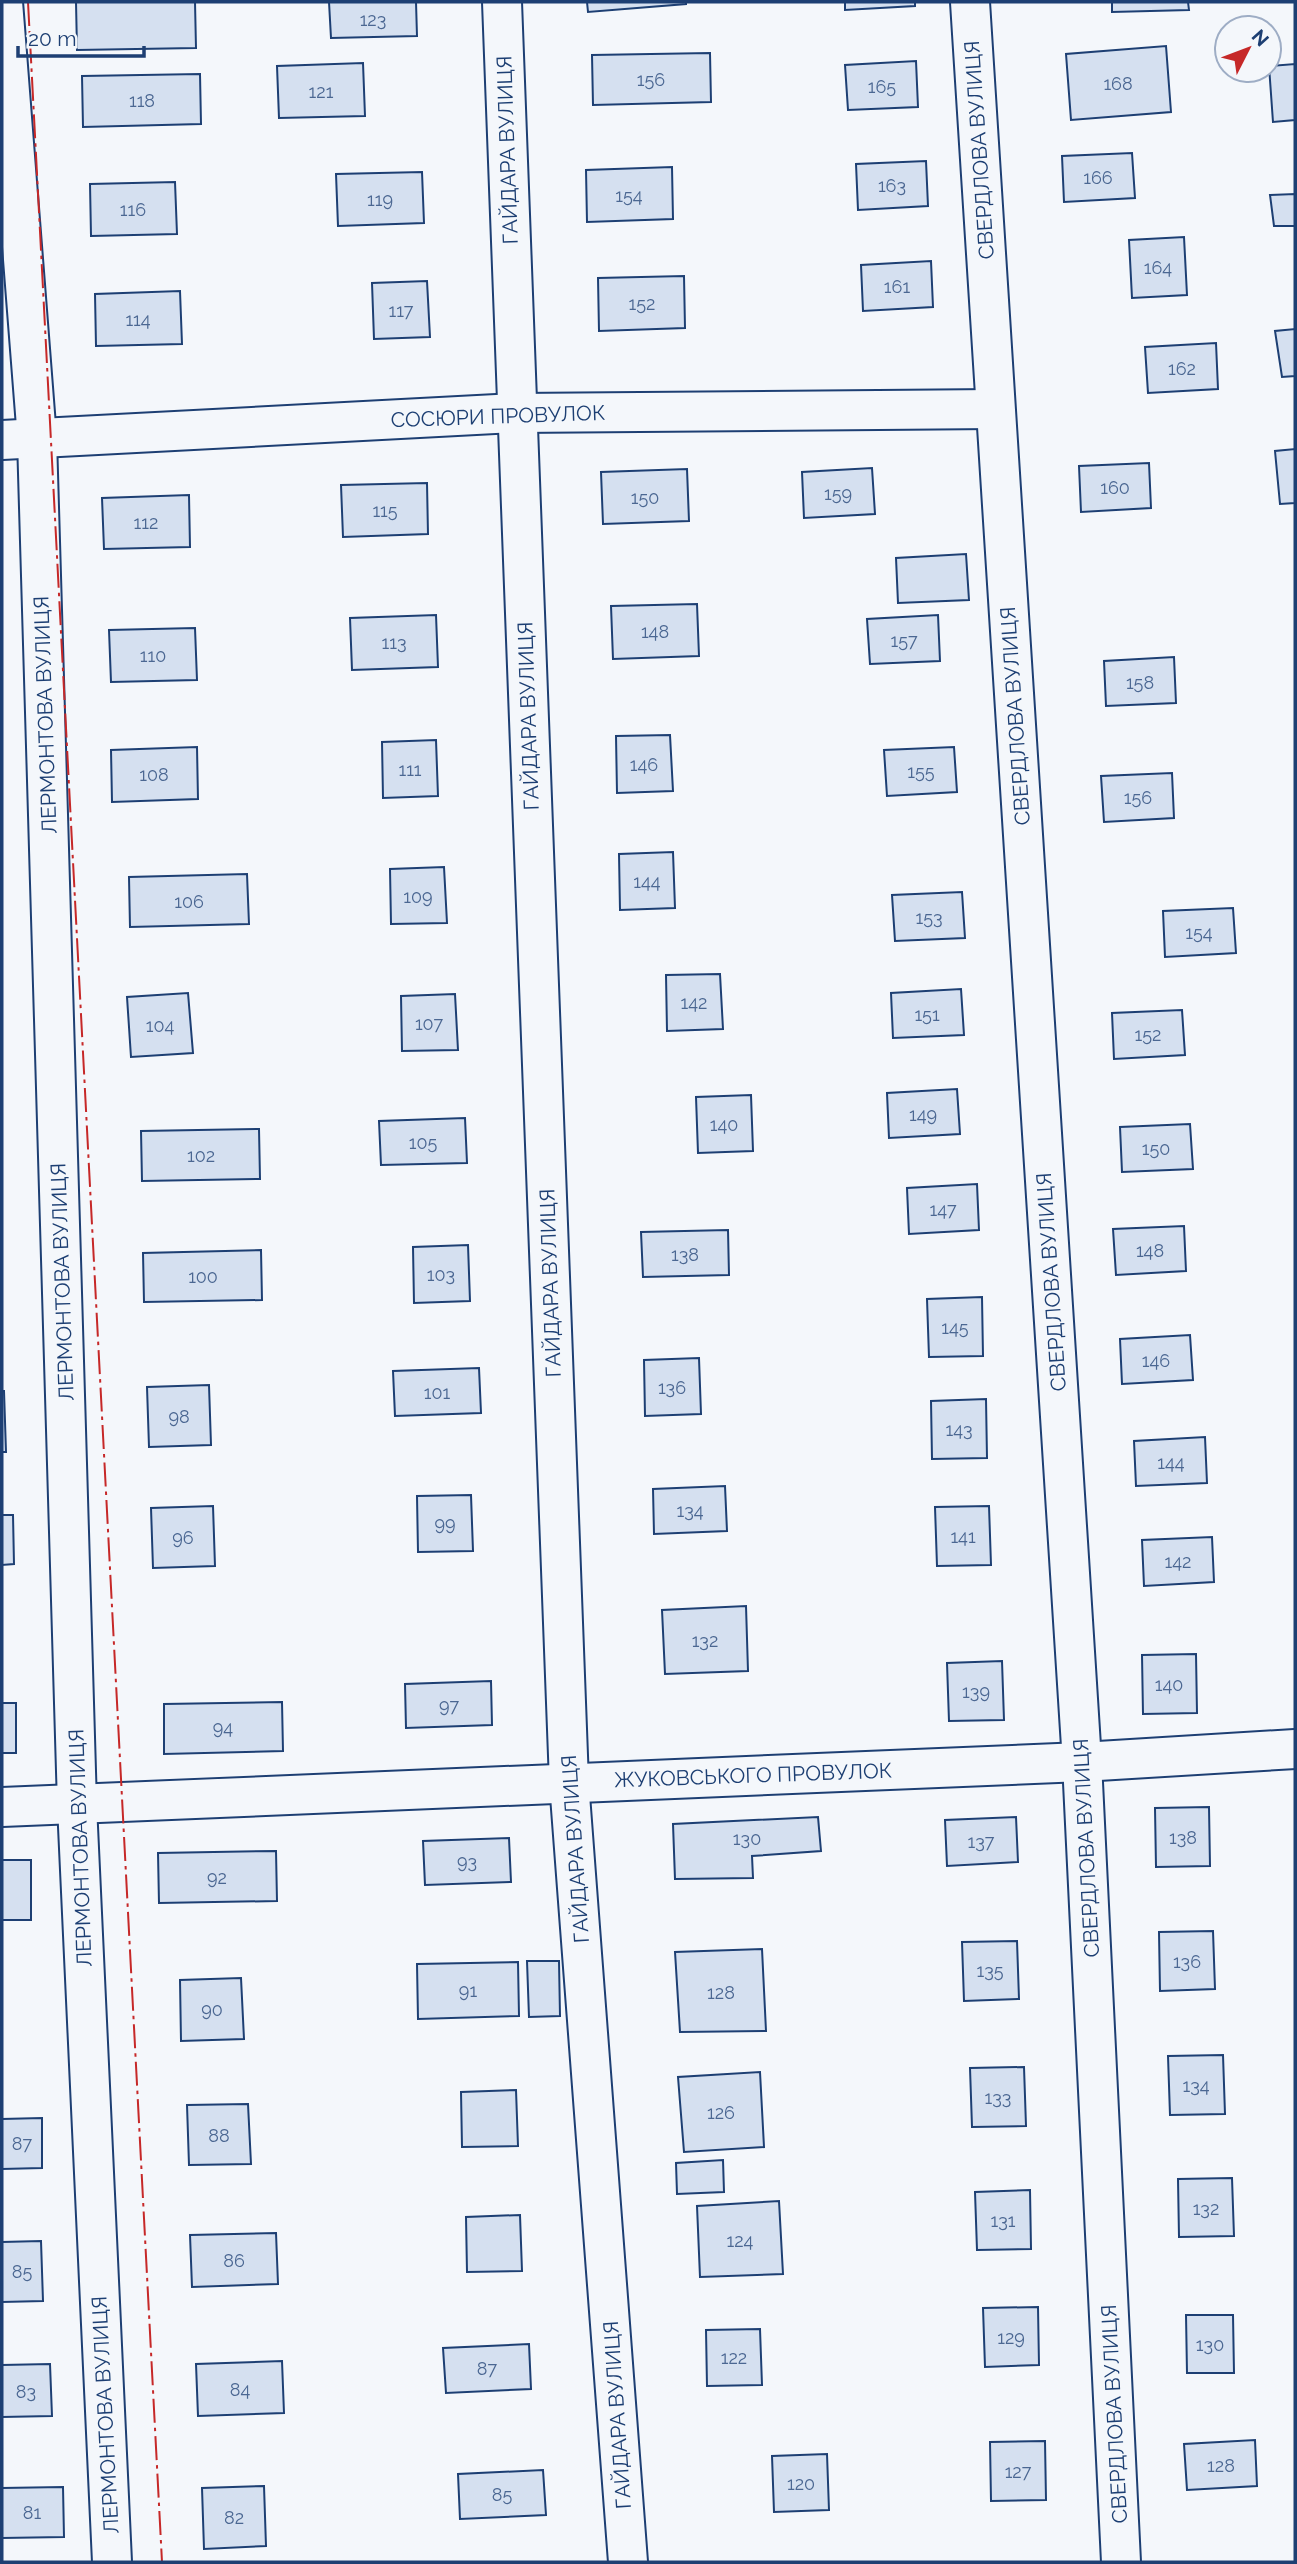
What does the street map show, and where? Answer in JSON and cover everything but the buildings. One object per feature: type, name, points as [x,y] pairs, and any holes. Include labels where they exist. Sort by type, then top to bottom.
[{"type":"street","name":"ЛЕРМОНТОВА ВУЛИЦЯ","points":[[3,2],[77,1805],[112,2562]]},
{"type":"street","name":"ГАЙДАРА ВУЛИЦЯ","points":[[502,2],[569,1782],[628,2562]]},
{"type":"street","name":"СВЕРДЛОВА ВУЛИЦЯ","points":[[970,2],[1082,1762],[1121,2562]]},
{"type":"street","name":"СОСЮРИ ПРОВУЛОК","points":[[19,439],[516,413],[995,409]]},
{"type":"street","name":"ЖУКОВСЬКОГО ПРОВУЛОК","points":[[2,1807],[1082,1762],[1295,1749]]},
{"type":"power","points":[[28,2],[162,2562]]}]
